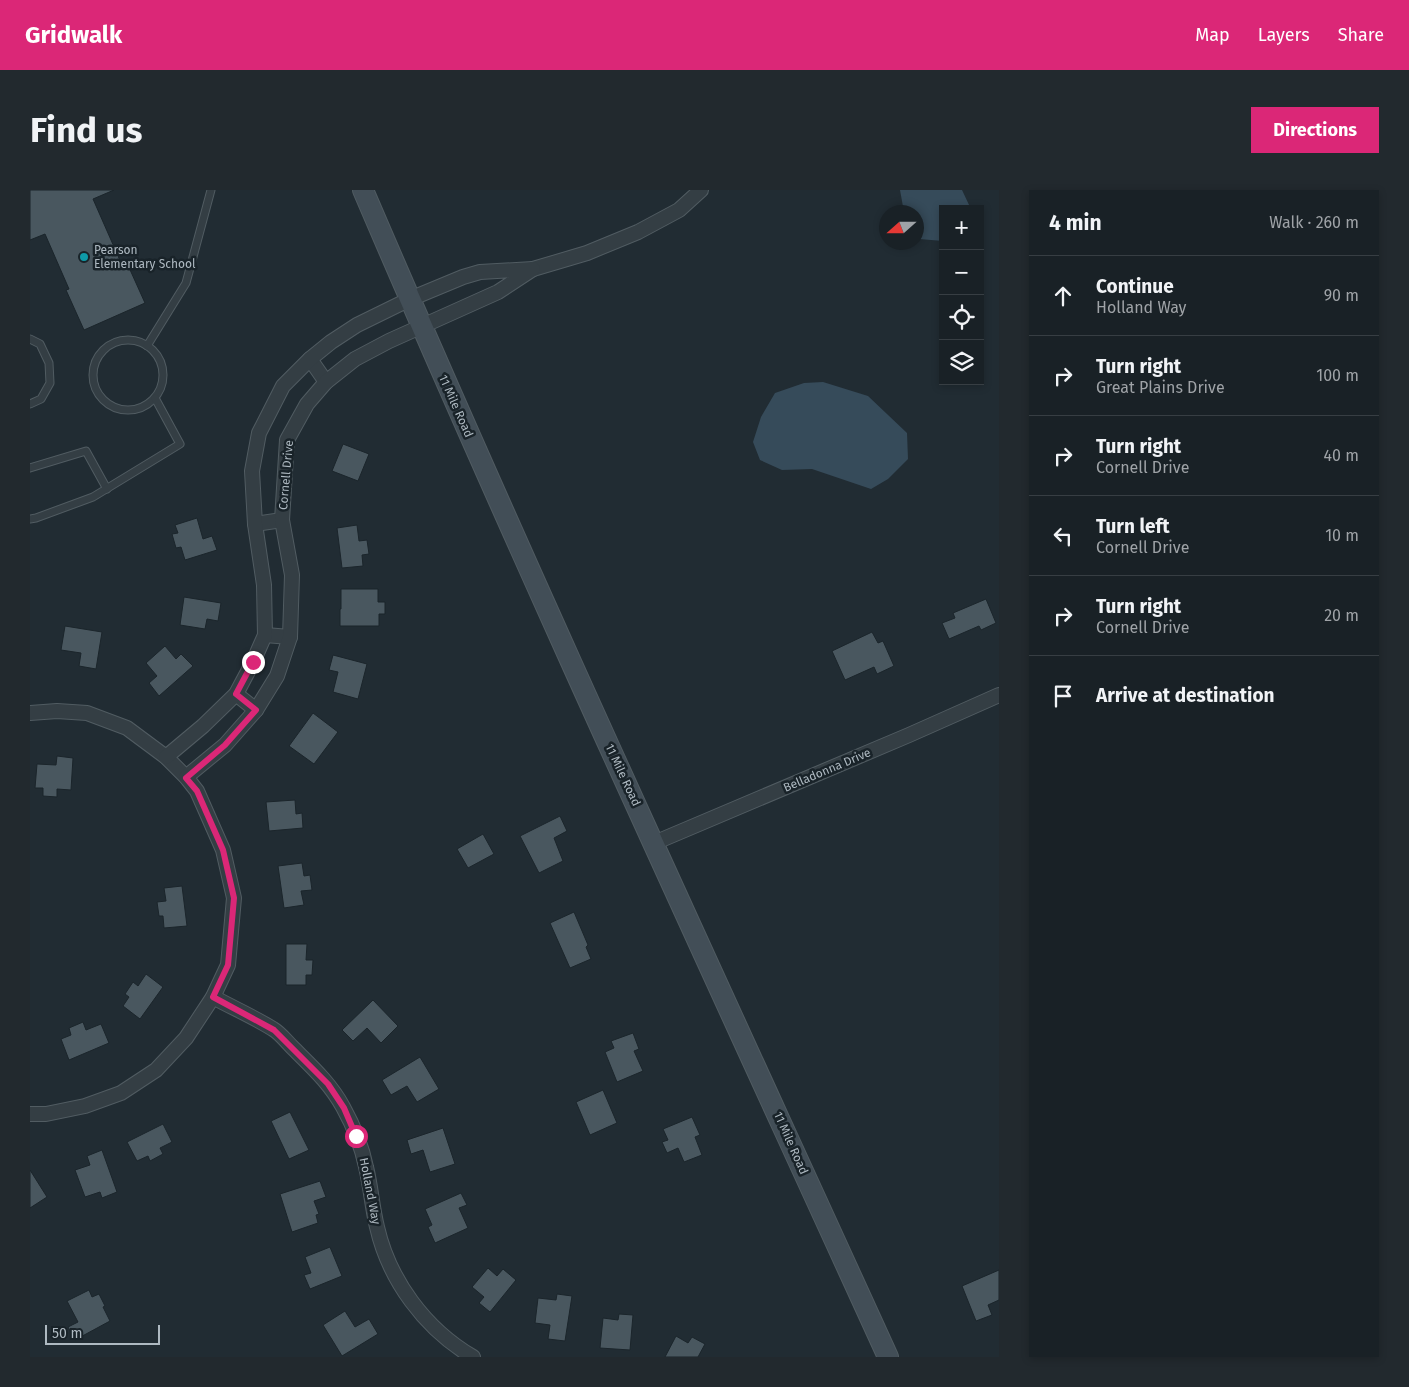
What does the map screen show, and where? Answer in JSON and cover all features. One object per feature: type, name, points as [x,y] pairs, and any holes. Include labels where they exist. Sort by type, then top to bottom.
[{"type":"street","name":"11 Mile Road","points":[[363,190],[553,621],[888,1357]]},
{"type":"street","points":[[166,757],[203,726],[236,694],[253,662],[264,635],[264,585],[256,524],[252,471],[259,433],[282,386],[310,359],[357,324],[410,298],[480,272],[533,269],[587,253],[638,232],[679,210],[701,190]]},
{"type":"street","name":"Cornell Drive","points":[[186,778],[225,745],[256,710],[278,676],[290,637],[292,576],[282,520],[287,440],[307,404],[326,382],[356,359],[389,341],[498,292],[533,269]]},
{"type":"street","points":[[310,359],[326,382]]},
{"type":"street","name":"Cornell Drive","points":[[256,524],[282,520]]},
{"type":"street","points":[[264,635],[290,637]]},
{"type":"street","points":[[236,694],[256,710]]},
{"type":"street","name":"Belladonna Drive","points":[[654,843],[909,735],[999,694]]},
{"type":"street","points":[[30,713],[57,711],[87,713],[127,728],[166,757],[197,791],[223,850],[234,898],[228,965],[213,997],[186,1038],[156,1070],[122,1093],[85,1106],[46,1114],[30,1114]]},
{"type":"street","name":"Holland Way","points":[[213,997],[274,1030],[328,1084],[344,1108],[366,1165],[376,1224],[388,1264],[420,1312],[439,1333],[473,1357]]},
{"type":"lane","points":[[147,346],[186,282],[211,190]]},
{"type":"lane","points":[[30,339],[40,344],[49,363],[50,383],[41,399],[30,404]]},
{"type":"lane","points":[[125,340],[137,341],[147,346],[156,354],[164,374],[155,398],[136,410],[124,410],[113,407],[103,401],[96,392],[93,381],[93,369],[97,358],[104,349],[114,343],[125,340]]},
{"type":"lane","points":[[30,519],[93,497],[180,444],[155,398]]},
{"type":"lane","points":[[30,468],[86,451],[107,489]]},
{"type":"water","points":[[900,190],[962,190],[969,205],[939,205],[939,241],[924,239],[924,205],[903,205]]},
{"type":"water","points":[[823,382],[868,396],[907,433],[908,459],[888,479],[871,489],[812,469],[782,470],[760,460],[753,442],[761,417],[775,393],[804,383]]},
{"type":"building","name":"Pearson Elementary School","points":[[30,190],[114,190],[93,199],[122,265],[127,263],[145,303],[84,330],[66,290],[69,289],[45,234],[30,240]]},
{"type":"building","points":[[343,444],[369,454],[358,481],[332,471]]},
{"type":"building","points":[[197,518],[203,539],[212,536],[217,550],[185,560],[181,547],[176,548],[172,534],[178,533],[175,525]]},
{"type":"building","points":[[357,525],[359,541],[367,540],[369,554],[362,555],[363,566],[342,568],[337,528]]},
{"type":"building","points":[[341,589],[378,589],[378,602],[385,602],[385,614],[379,614],[379,626],[340,626]]},
{"type":"building","points":[[184,597],[221,603],[218,621],[207,619],[205,629],[180,625]]},
{"type":"building","points":[[986,599],[996,623],[981,630],[979,626],[949,639],[942,623],[955,618],[953,613]]},
{"type":"building","points":[[65,626],[102,632],[96,669],[79,666],[81,653],[61,650]]},
{"type":"building","points":[[872,632],[878,643],[883,641],[894,666],[877,674],[874,667],[845,680],[832,651]]},
{"type":"building","points":[[165,646],[176,659],[181,654],[193,666],[159,696],[149,683],[157,676],[146,663]]},
{"type":"building","points":[[333,655],[367,664],[358,699],[333,692],[338,672],[329,670]]},
{"type":"building","points":[[313,713],[338,732],[314,764],[289,746]]},
{"type":"building","points":[[57,756],[73,758],[71,790],[57,789],[57,797],[43,796],[43,788],[35,788],[37,764],[56,765]]},
{"type":"building","points":[[295,800],[296,814],[302,813],[303,828],[269,831],[266,802]]},
{"type":"building","points":[[560,816],[567,831],[554,838],[563,861],[539,873],[520,836]]},
{"type":"building","points":[[483,834],[494,854],[468,868],[457,849]]},
{"type":"building","points":[[302,863],[304,876],[310,875],[312,890],[301,891],[304,905],[284,908],[278,866]]},
{"type":"building","points":[[182,886],[187,926],[164,928],[163,916],[159,916],[157,902],[166,901],[164,888]]},
{"type":"building","points":[[574,912],[588,945],[586,947],[591,959],[570,968],[550,923]]},
{"type":"building","points":[[286,944],[307,944],[306,960],[313,960],[312,975],[306,975],[306,985],[286,985]]},
{"type":"building","points":[[146,974],[163,987],[140,1019],[123,1006],[129,997],[125,994],[133,982],[138,986]]},
{"type":"building","points":[[373,1000],[398,1026],[381,1043],[367,1028],[353,1041],[342,1030]]},
{"type":"building","points":[[83,1022],[86,1030],[101,1024],[109,1043],[69,1060],[61,1039],[71,1035],[69,1028]]},
{"type":"building","points":[[633,1033],[639,1049],[634,1051],[643,1071],[617,1082],[605,1052],[614,1048],[611,1041]]},
{"type":"building","points":[[420,1057],[439,1089],[417,1102],[407,1086],[391,1095],[382,1080]]},
{"type":"building","points":[[603,1090],[617,1123],[590,1135],[576,1102]]},
{"type":"building","points":[[290,1112],[309,1150],[289,1159],[271,1121]]},
{"type":"building","points":[[692,1117],[700,1135],[695,1137],[702,1155],[684,1162],[678,1148],[667,1153],[662,1142],[668,1140],[663,1129]]},
{"type":"building","points":[[163,1124],[172,1142],[160,1148],[163,1154],[150,1161],[148,1156],[137,1161],[127,1142]]},
{"type":"building","points":[[443,1128],[455,1164],[430,1172],[423,1150],[411,1154],[407,1140]]},
{"type":"building","points":[[102,1150],[117,1192],[102,1198],[100,1192],[85,1197],[75,1170],[90,1165],[87,1156]]},
{"type":"building","points":[[30,1170],[47,1197],[30,1208]]},
{"type":"building","points":[[320,1181],[326,1197],[314,1201],[319,1214],[316,1215],[318,1223],[292,1232],[280,1194]]},
{"type":"building","points":[[461,1193],[467,1205],[459,1208],[468,1228],[435,1243],[428,1227],[432,1225],[425,1209]]},
{"type":"building","points":[[330,1247],[342,1276],[310,1289],[304,1275],[311,1273],[305,1257]]},
{"type":"building","points":[[488,1268],[497,1276],[503,1269],[516,1280],[490,1312],[479,1303],[484,1297],[472,1287]]},
{"type":"building","points":[[999,1270],[999,1300],[988,1305],[992,1315],[976,1321],[962,1286]]},
{"type":"building","points":[[89,1290],[92,1297],[99,1294],[110,1321],[75,1340],[68,1327],[78,1322],[67,1301]]},
{"type":"building","points":[[557,1294],[572,1296],[565,1341],[548,1339],[550,1325],[535,1323],[538,1298],[556,1300]]},
{"type":"building","points":[[345,1311],[355,1327],[369,1319],[378,1334],[342,1356],[323,1325]]},
{"type":"building","points":[[619,1314],[633,1315],[630,1350],[600,1348],[603,1318],[618,1320]]},
{"type":"building","points":[[676,1336],[688,1343],[692,1337],[705,1344],[698,1357],[665,1357]]},
{"type":"place","name":"Pearson Elementary School","points":[[84,257]]},
{"type":"route","points":[[253,662],[236,694],[256,710],[225,745],[186,778],[197,791],[223,850],[234,898],[228,965],[213,997],[274,1030],[328,1084],[344,1108],[356,1136]]}]
